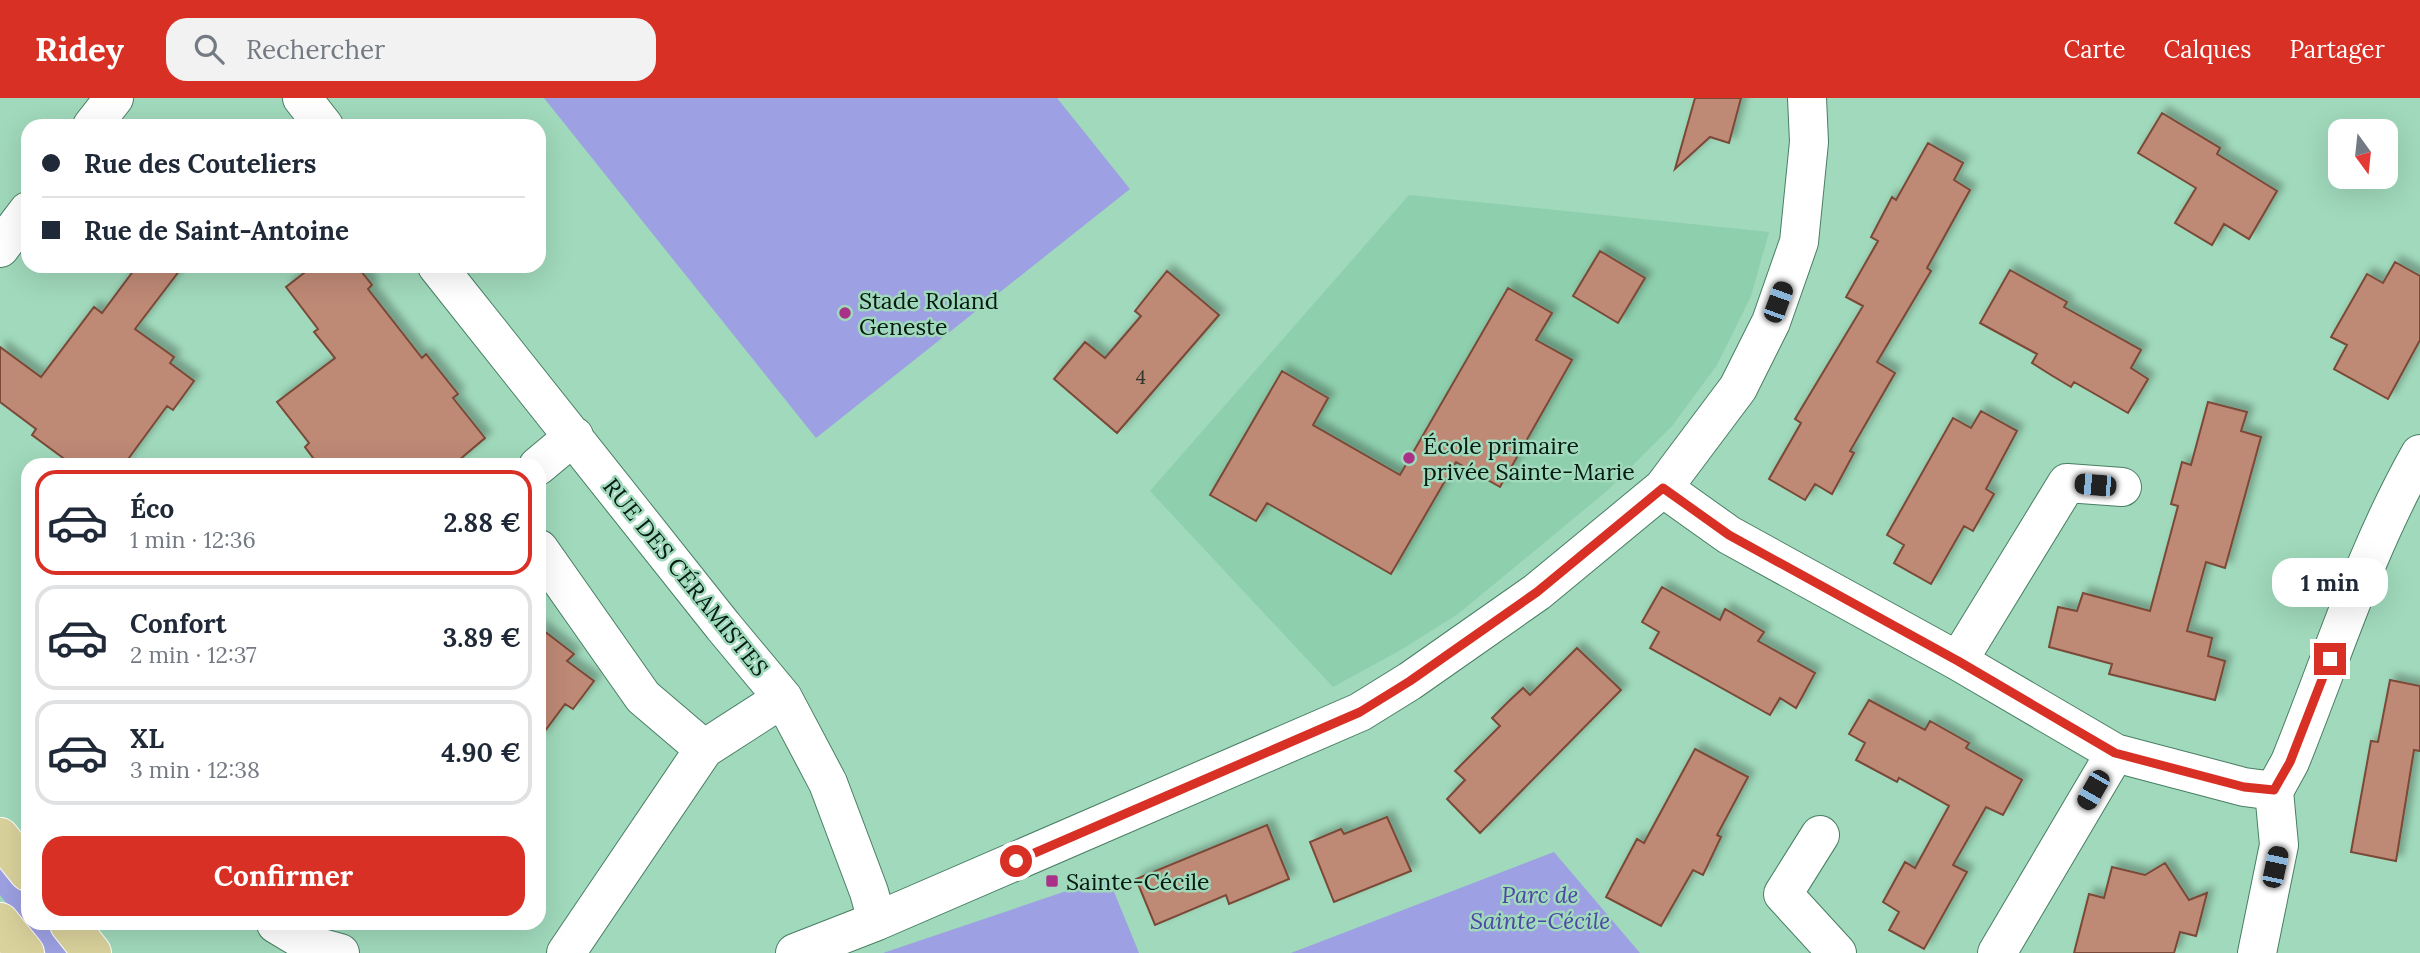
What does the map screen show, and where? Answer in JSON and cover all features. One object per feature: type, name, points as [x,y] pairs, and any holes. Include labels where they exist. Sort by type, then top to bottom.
[{"type":"main road","points":[[0,837],[21,863]]},
{"type":"main road","points":[[0,922],[25,953]]},
{"type":"main road","points":[[74,930],[92,953]]},
{"type":"street","points":[[98,119],[114,98]]},
{"type":"street","points":[[302,98],[318,119]]},
{"type":"street","points":[[815,949],[1360,712],[1410,681],[1537,592],[1663,488],[1738,388],[1771,323],[1799,242],[1809,142],[1807,98]]},
{"type":"street","points":[[0,248],[21,220]]},
{"type":"street","name":"RUE DES CÉRAMISTES","points":[[443,273],[783,698],[828,783],[869,892],[877,921]]},
{"type":"street","points":[[546,459],[574,436]]},
{"type":"street","points":[[2257,953],[2279,845],[2274,790],[2290,762],[2363,572],[2393,502],[2420,454]]},
{"type":"street","points":[[1958,661],[2067,483],[2122,487]]},
{"type":"street","points":[[1663,488],[1729,535],[1958,661],[2115,753],[2244,787],[2274,790]]},
{"type":"street","points":[[546,559],[643,697],[704,749]]},
{"type":"street","points":[[566,953],[704,749],[783,698]]},
{"type":"street","points":[[1997,953],[2115,753]]},
{"type":"street","points":[[1820,835],[1783,894],[1837,953]]},
{"type":"street","points":[[286,930],[311,945],[340,953]]},
{"type":"shaded area","name":"École primaire privée Sainte-Marie","points":[[1409,195],[1769,232],[1751,296],[1717,365],[1672,426],[1608,490],[1458,614],[1399,651],[1333,687],[1150,491]]},
{"type":"green space","name":"Stade Roland Geneste","points":[[544,98],[1057,98],[1130,189],[816,438]]},
{"type":"green space","name":"Parc de Sainte-Cécile","points":[[1554,852],[1640,953],[1291,953]]},
{"type":"green space","points":[[0,865],[21,891],[21,921],[0,895]]},
{"type":"green space","points":[[1108,877],[1139,953],[883,953]]},
{"type":"green space","points":[[28,930],[52,930],[70,953],[46,953]]},
{"type":"building","points":[[1695,98],[1741,98],[1729,143],[1710,137],[1675,169]]},
{"type":"building","points":[[2162,113],[2220,148],[2217,154],[2277,191],[2249,239],[2224,224],[2212,245],[2175,223],[2196,188],[2138,153]]},
{"type":"building","points":[[1928,143],[1963,163],[1954,180],[1970,190],[1927,268],[1931,271],[1877,362],[1895,373],[1850,451],[1854,453],[1832,494],[1815,484],[1805,500],[1769,479],[1801,423],[1795,419],[1863,306],[1846,297],[1878,241],[1871,237],[1892,197],[1896,200]]},
{"type":"building","points":[[1600,251],[1645,278],[1618,323],[1573,296]]},
{"type":"building","points":[[2395,262],[2420,276],[2420,340],[2388,399],[2334,369],[2347,345],[2331,337],[2367,274],[2383,283]]},
{"type":"building","points":[[2010,270],[2067,302],[2064,307],[2141,350],[2131,368],[2148,379],[2128,413],[2074,382],[2071,387],[2051,375],[2032,363],[2037,354],[1980,323]]},
{"type":"building","points":[[1167,271],[1219,315],[1117,433],[1054,379],[1085,342],[1105,358],[1141,316],[1135,311]]},
{"type":"building","points":[[132,273],[178,273],[135,329],[174,357],[170,363],[194,381],[173,410],[167,406],[129,458],[63,458],[32,435],[36,429],[0,402],[0,347],[41,377],[94,307],[102,313]]},
{"type":"building","points":[[304,273],[363,273],[372,285],[368,289],[422,358],[426,354],[458,394],[453,398],[485,438],[461,458],[313,458],[305,447],[309,443],[277,402],[335,358],[314,332],[318,329],[286,287]]},
{"type":"building","points":[[1508,288],[1552,313],[1536,340],[1572,360],[1500,487],[1456,462],[1391,574],[1267,503],[1256,521],[1210,495],[1282,371],[1328,398],[1313,425],[1400,475]]},
{"type":"building","points":[[2208,402],[2247,412],[2241,431],[2261,437],[2225,568],[2206,562],[2187,631],[2212,638],[2208,656],[2225,661],[2215,700],[2109,674],[2112,664],[2049,647],[2058,607],[2077,611],[2083,593],[2150,611],[2178,506],[2171,504],[2182,462],[2191,465]]},
{"type":"building","points":[[1981,411],[2017,431],[1986,489],[1994,494],[1973,531],[1964,526],[1931,584],[1894,563],[1904,545],[1887,535],[1953,418],[1971,428]]},
{"type":"building","points":[[1662,587],[1720,620],[1725,609],[1764,632],[1758,641],[1815,673],[1796,708],[1780,698],[1770,715],[1650,648],[1659,632],[1642,622]]},
{"type":"building","points":[[546,632],[574,654],[567,661],[594,681],[573,709],[565,704],[546,730]]},
{"type":"building","points":[[1577,648],[1621,690],[1480,833],[1447,799],[1465,780],[1455,771],[1500,726],[1492,718],[1523,688],[1530,695]]},
{"type":"building","points":[[2390,680],[2420,686],[2420,751],[2414,750],[2396,861],[2351,852],[2371,741],[2378,742]]},
{"type":"building","points":[[1869,700],[1925,730],[1930,721],[1969,743],[1966,748],[2022,780],[2003,815],[1986,807],[1953,865],[1967,872],[1924,949],[1889,930],[1899,912],[1883,902],[1905,862],[1915,868],[1949,806],[1899,778],[1897,782],[1856,760],[1865,743],[1849,734]]},
{"type":"building","points":[[1695,749],[1748,777],[1717,835],[1721,837],[1703,875],[1693,870],[1661,926],[1606,897],[1637,839],[1644,843]]},
{"type":"building","points":[[1387,817],[1411,871],[1334,902],[1310,842],[1341,829],[1344,834]]},
{"type":"building","points":[[1267,825],[1289,879],[1229,904],[1226,895],[1155,925],[1136,879]]},
{"type":"building","points":[[2165,863],[2189,900],[2207,893],[2196,936],[2180,932],[2174,953],[2074,953],[2089,894],[2104,898],[2112,867],[2145,875]]},
{"type":"place","name":"Stade Roland Geneste","points":[[845,313]]},
{"type":"place","name":"École primaire privée Sainte-Marie","points":[[1409,458]]},
{"type":"place","name":"Sainte-Cécile","points":[[1052,881]]},
{"type":"route","points":[[1016,861],[1360,712],[1410,681],[1537,592],[1663,488],[1729,535],[1958,661],[2115,753],[2192,774],[2244,787],[2274,790],[2290,762],[2330,659]]}]
